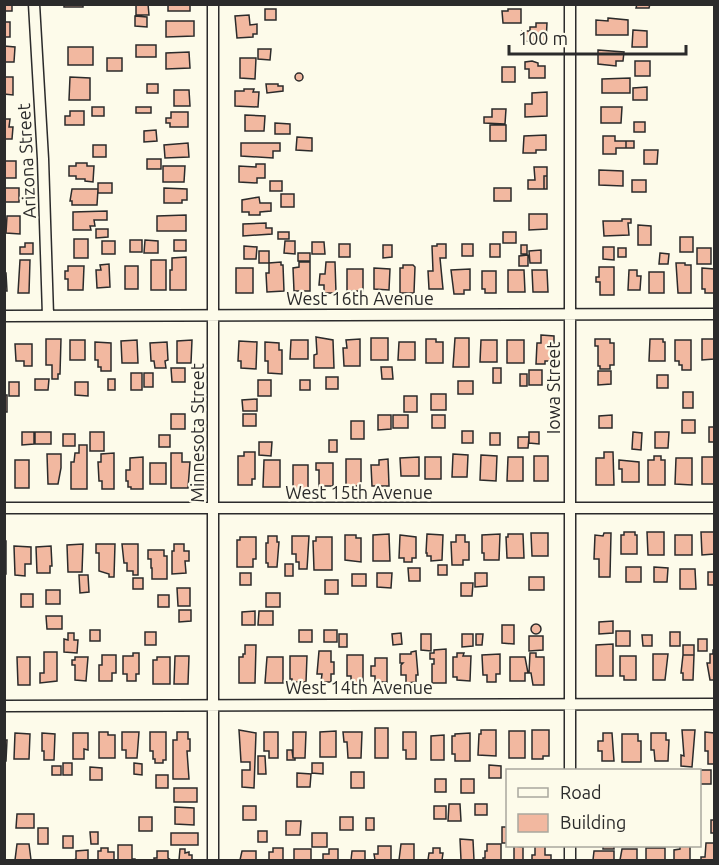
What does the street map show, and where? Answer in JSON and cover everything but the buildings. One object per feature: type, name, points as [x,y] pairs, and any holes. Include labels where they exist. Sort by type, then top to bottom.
[{"type":"street","name":"Arizona Street","points":[[34,4],[43,159],[48,315]]},
{"type":"street","name":"Minnesota Street","points":[[213,4],[213,861]]},
{"type":"street","name":"Iowa Street","points":[[570,4],[570,769]]},
{"type":"street","name":"West 16th Avenue","points":[[4,316],[714,314]]},
{"type":"street","name":"West 15th Avenue","points":[[4,508],[714,508]]},
{"type":"street","name":"West 14th Avenue","points":[[4,706],[714,704]]}]
